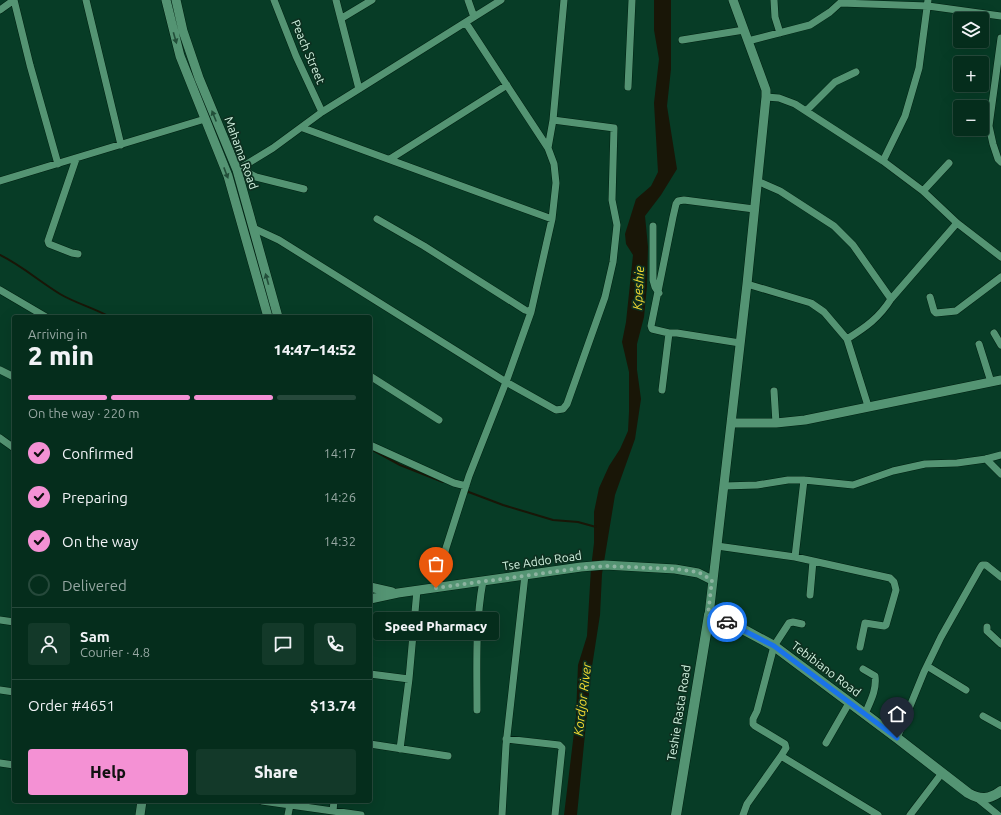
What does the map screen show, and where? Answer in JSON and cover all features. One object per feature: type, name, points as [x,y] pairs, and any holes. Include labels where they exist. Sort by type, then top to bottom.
[{"type":"main road","name":"Tebibiano Road","points":[[708,615],[737,626],[774,646],[977,798]]},
{"type":"main road","name":"Teshie Rasta Road","points":[[676,815],[708,615]]},
{"type":"main road","points":[[977,798],[992,796],[1001,791]]},
{"type":"street","points":[[0,10],[14,0],[30,65],[58,164]]},
{"type":"street","points":[[86,0],[121,145]]},
{"type":"street","name":"Mahama Road","points":[[166,0],[180,56],[228,176],[267,315]]},
{"type":"street","name":"Mahama Road","points":[[176,0],[183,31],[199,78],[240,169],[253,228],[277,315]]},
{"type":"street","name":"Peach Street","points":[[274,0],[296,56],[322,112]]},
{"type":"street","points":[[336,0],[342,18],[359,89]]},
{"type":"street","points":[[342,18],[372,0]]},
{"type":"street","points":[[468,0],[474,17]]},
{"type":"street","points":[[240,169],[303,128],[322,112],[501,0]]},
{"type":"street","points":[[548,148],[553,120],[564,0]]},
{"type":"street","points":[[628,87],[632,0]]},
{"type":"street","points":[[708,615],[747,284],[766,97],[766,90],[733,0]]},
{"type":"street","points":[[774,0],[775,17],[780,33]]},
{"type":"street","points":[[748,41],[810,25],[830,12],[840,3],[928,3],[1001,16]]},
{"type":"street","points":[[884,161],[905,116],[917,75],[928,3]]},
{"type":"street","points":[[436,588],[446,548],[461,500],[531,312],[552,219],[556,183],[554,164],[548,148],[466,23]]},
{"type":"street","points":[[682,40],[744,30]]},
{"type":"street","points":[[1001,38],[989,126],[993,144],[998,159],[1001,162]]},
{"type":"street","points":[[806,111],[835,82],[856,72]]},
{"type":"street","points":[[390,159],[507,85]]},
{"type":"street","points":[[766,97],[786,99],[884,161],[923,191],[958,223],[1001,257]]},
{"type":"street","points":[[0,181],[205,120]]},
{"type":"street","points":[[253,228],[279,240],[506,382],[556,410],[563,409],[568,404],[585,357],[605,297],[613,262],[617,225],[612,200],[614,128],[553,120]]},
{"type":"street","points":[[303,128],[552,219]]},
{"type":"street","points":[[76,159],[48,240],[49,244],[53,246],[78,254]]},
{"type":"street","points":[[923,191],[949,163]]},
{"type":"street","points":[[240,169],[256,177],[304,189]]},
{"type":"street","points":[[757,181],[780,191],[834,226],[853,245],[891,299]]},
{"type":"street","points":[[740,343],[678,333],[669,333],[652,329],[651,326],[659,293],[676,204],[678,201],[684,200],[754,209]]},
{"type":"street","points":[[377,219],[424,246],[525,310],[531,312]]},
{"type":"street","points":[[847,339],[870,324],[883,311],[891,299],[958,223]]},
{"type":"street","points":[[653,226],[653,280],[659,293]]},
{"type":"street","points":[[930,297],[936,313],[956,310],[1001,277]]},
{"type":"street","points":[[747,284],[810,303],[824,312],[847,339],[868,406]]},
{"type":"street","points":[[0,290],[43,315]]},
{"type":"street","points":[[662,390],[669,333]]},
{"type":"street","points":[[994,333],[1001,345]]},
{"type":"street","points":[[979,344],[991,382]]},
{"type":"street","points":[[0,370],[12,376]]},
{"type":"street","points":[[372,377],[439,420]]},
{"type":"street","points":[[731,423],[776,423],[805,420],[1001,380]]},
{"type":"street","points":[[774,391],[776,423]]},
{"type":"street","points":[[0,438],[12,447]]},
{"type":"street","points":[[372,446],[466,487]]},
{"type":"street","points":[[724,486],[757,485],[788,480],[804,480],[853,485],[893,471],[925,464],[957,463],[986,459],[1001,455]]},
{"type":"street","points":[[986,459],[1001,474]]},
{"type":"street","points":[[795,557],[804,480]]},
{"type":"street","points":[[717,546],[795,557],[890,578],[894,582],[896,590],[886,625],[865,623],[860,647]]},
{"type":"street","points":[[810,595],[813,561]]},
{"type":"street","points":[[897,738],[927,666],[980,568],[982,565],[986,565],[1001,577]]},
{"type":"street","name":"Tse Addo Road","points":[[372,599],[417,590],[525,575],[605,566],[629,566],[698,572],[712,580]]},
{"type":"street","points":[[502,815],[506,739],[525,575]]},
{"type":"street","points":[[477,710],[477,624],[478,606],[483,581]]},
{"type":"street","name":"Tse Addo Road","points":[[372,587],[398,593]]},
{"type":"street","points":[[400,749],[409,680],[417,590]]},
{"type":"street","points":[[0,620],[12,622]]},
{"type":"street","points":[[743,815],[747,804],[786,748],[785,744],[753,724],[753,719],[757,711],[774,646],[789,623],[793,622],[802,624]]},
{"type":"street","points":[[987,627],[987,631],[1001,644]]},
{"type":"street","points":[[927,666],[966,690]]},
{"type":"street","points":[[863,669],[875,676],[876,684],[874,694],[865,714]]},
{"type":"street","points":[[372,674],[409,680]]},
{"type":"street","points":[[0,690],[12,692]]},
{"type":"street","points":[[826,743],[849,703]]},
{"type":"street","points":[[983,716],[1001,726]]},
{"type":"street","points":[[506,739],[559,745],[562,748],[556,815]]},
{"type":"street","points":[[372,744],[448,756]]},
{"type":"street","points":[[781,756],[878,815]]},
{"type":"street","points":[[0,763],[12,765]]},
{"type":"street","points":[[910,815],[942,773]]},
{"type":"street","points":[[977,798],[998,815]]},
{"type":"street","points":[[140,815],[142,803]]},
{"type":"street","points":[[276,803],[357,815]]},
{"type":"street","points":[[333,811],[334,803]]},
{"type":"street","points":[[288,815],[290,805]]},
{"type":"water","points":[[654,0],[671,0],[671,69],[667,106],[677,169],[661,195],[645,216],[648,247],[647,286],[644,317],[637,344],[637,370],[641,399],[635,439],[615,495],[602,574],[600,615],[591,673],[577,815],[564,815],[576,716],[578,665],[587,636],[594,543],[594,512],[599,488],[628,431],[629,372],[622,342],[626,322],[633,255],[626,244],[625,234],[636,199],[651,186],[658,172],[654,103],[659,59],[654,30]]},
{"type":"waterway","points":[[0,255],[60,294],[106,315]]},
{"type":"waterway","points":[[372,450],[400,465],[443,482]]},
{"type":"waterway","points":[[466,491],[503,505],[553,520],[578,522],[596,527]]},
{"type":"way so far","points":[[436,588],[605,566],[675,569],[698,572],[712,580],[708,615],[727,622]]},
{"type":"place","name":"Speed Pharmacy","points":[[436,588]]},
{"type":"route","points":[[727,622],[774,646],[897,738]]},
{"type":"water label","name":"Kpeshie","points":[[638,288]]},
{"type":"water label","name":"Kordjor River","points":[[582,699]]}]
